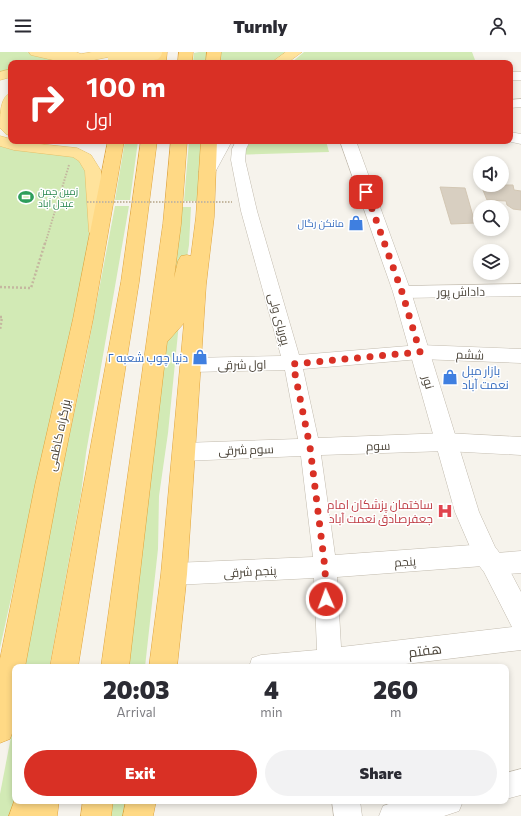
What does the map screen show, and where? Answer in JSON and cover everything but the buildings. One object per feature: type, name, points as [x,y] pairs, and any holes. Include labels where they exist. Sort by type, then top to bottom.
[{"type":"highway","name":"بزرگراه کاظمی","points":[[13,664],[47,485],[83,319],[115,144]]},
{"type":"highway","points":[[65,664],[128,290],[149,144]]},
{"type":"highway","points":[[115,664],[172,224],[178,144]]},
{"type":"highway","points":[[163,664],[174,574],[209,144]]},
{"type":"highway","points":[[157,339],[175,322],[188,256],[202,239]]},
{"type":"highway","name":"بزرگراه کاظمی","points":[[0,729],[12,667]]},
{"type":"highway","points":[[24,816],[28,804]]},
{"type":"highway","points":[[42,816],[44,804]]},
{"type":"highway","points":[[96,816],[98,804]]},
{"type":"highway","points":[[138,816],[140,804]]},
{"type":"highway","points":[[148,816],[149,804]]},
{"type":"main road","points":[[36,52],[57,57],[105,59]]},
{"type":"main road","points":[[93,60],[154,52]]},
{"type":"main road","points":[[8,100],[3,105],[1,114],[2,122],[8,128]]},
{"type":"main road","points":[[10,144],[78,153],[85,158],[93,171],[99,235]]},
{"type":"street","points":[[207,172],[222,144]]},
{"type":"street","name":"پوریای ولی","points":[[242,144],[239,149],[238,160],[249,211],[293,364],[310,447],[325,568],[329,664]]},
{"type":"street","name":"نور","points":[[352,144],[402,292],[467,512],[489,560],[521,618]]},
{"type":"street","name":"داداش پور","points":[[402,292],[521,290]]},
{"type":"street","name":"ششم","points":[[293,364],[420,352],[521,356]]},
{"type":"street","name":"اول شرقی","points":[[191,365],[293,364]]},
{"type":"street","name":"سوم","points":[[310,447],[446,442],[521,446]]},
{"type":"street","name":"سوم شرقی","points":[[183,452],[310,447]]},
{"type":"street","name":"پنجم","points":[[325,568],[489,560],[521,562]]},
{"type":"street","name":"پنجم شرقی","points":[[174,574],[325,568]]},
{"type":"street","name":"هفتم","points":[[329,664],[521,638]]},
{"type":"street","points":[[509,785],[521,782]]},
{"type":"street","points":[[346,804],[348,816]]},
{"type":"street","points":[[393,816],[438,804]]},
{"type":"path","points":[[0,287],[31,288],[70,159]]},
{"type":"path","points":[[86,202],[232,202]]},
{"type":"path","points":[[0,317],[2,317],[0,330]]},
{"type":"green space","points":[[0,52],[27,52],[48,59],[64,59],[8,60],[8,72],[0,73]]},
{"type":"green space","points":[[207,52],[206,60],[193,60],[194,53]]},
{"type":"green space","points":[[221,52],[285,52],[275,60],[220,60]]},
{"type":"green space","points":[[304,52],[472,52],[475,60],[295,60]]},
{"type":"green space","points":[[124,144],[138,144],[130,200],[115,200]]},
{"type":"green space","points":[[189,144],[202,144],[197,201],[184,201]]},
{"type":"green space","points":[[236,144],[327,144],[329,152],[234,155]]},
{"type":"green space","points":[[0,146],[10,149],[79,157],[88,169],[92,217],[82,278],[0,648]]},
{"type":"green space","points":[[115,206],[129,206],[86,453],[81,494],[50,664],[25,664],[56,497],[85,363]]},
{"type":"green space","points":[[179,207],[191,207],[189,245],[183,283],[168,433],[159,496],[158,549],[145,664],[128,664]]},
{"type":"green space","points":[[12,732],[12,804],[15,804],[13,816],[0,816],[0,794]]},
{"type":"green space","points":[[113,804],[127,804],[125,816],[111,816]]},
{"type":"place","name":"زمین چمن عبدل آباد","points":[[26,197]]},
{"type":"place","name":"مانکن رگال","points":[[356,223]]},
{"type":"place","name":"دنیا چوب شعبه ۲","points":[[200,357]]},
{"type":"place","name":"بازار مبل نعمت آباد","points":[[450,377]]},
{"type":"place","name":"ساختمان پزشکان امام جعفرصادق نعمت آباد","points":[[445,511]]},
{"type":"route","points":[[326,599],[325,568],[310,447],[293,364],[420,352],[402,292],[366,192]]}]
